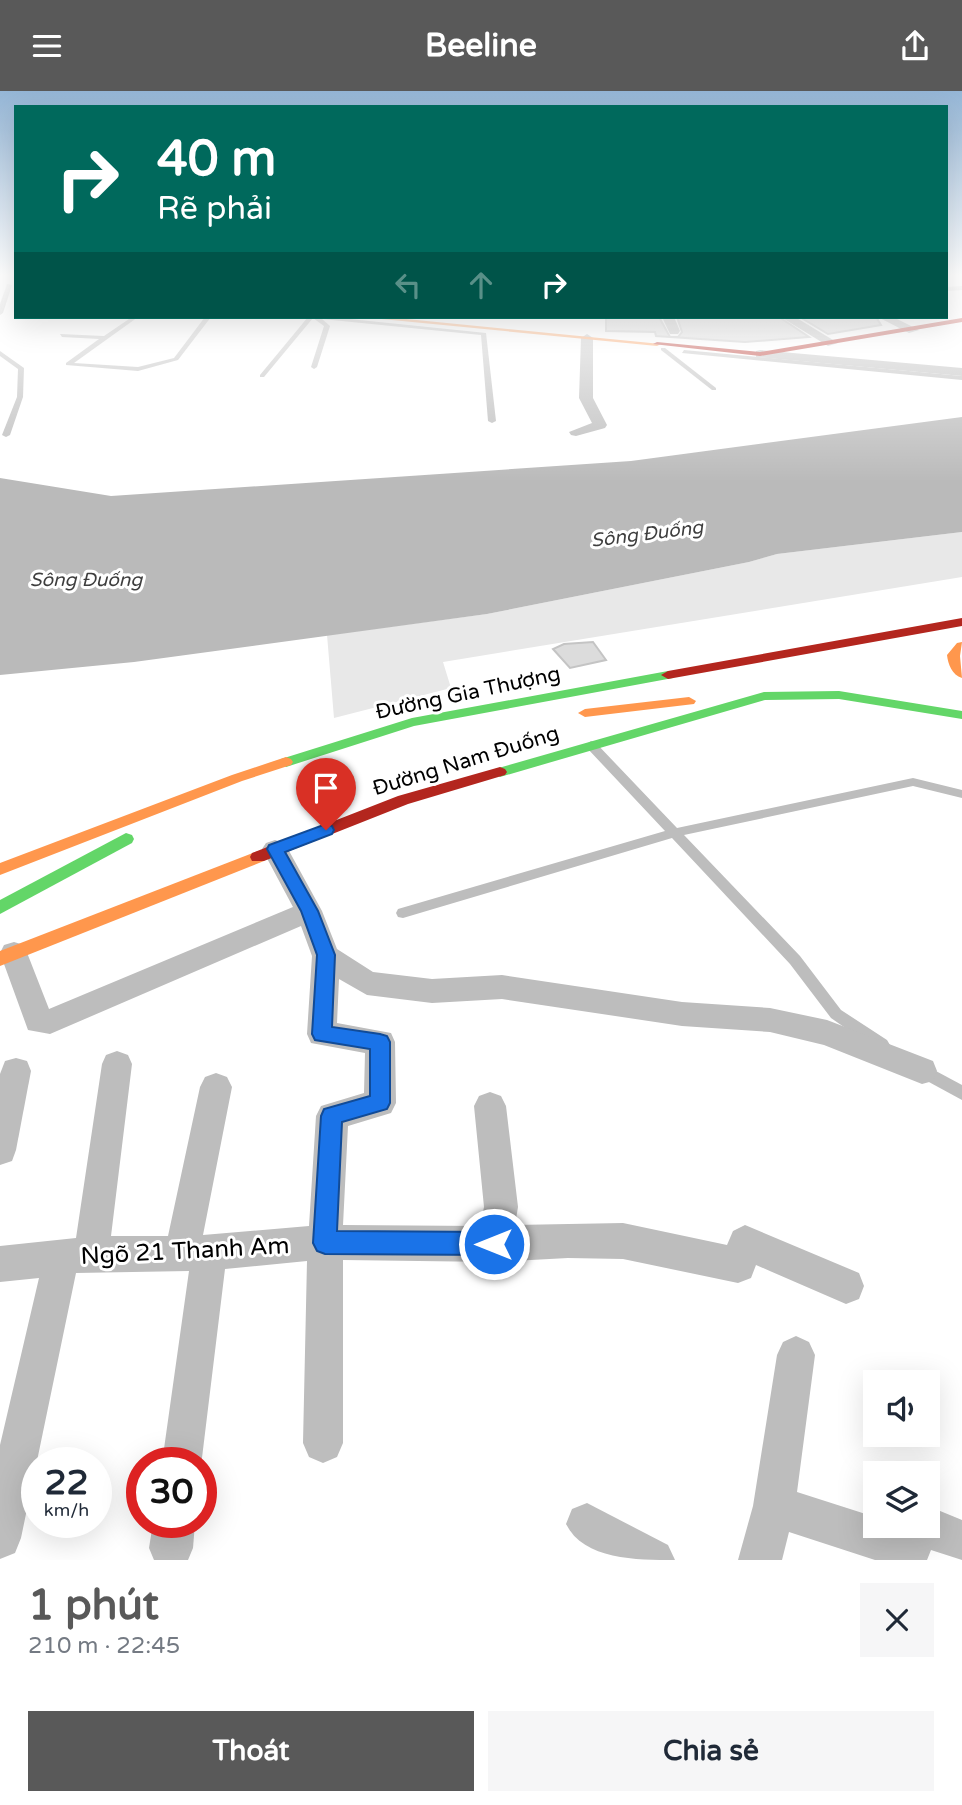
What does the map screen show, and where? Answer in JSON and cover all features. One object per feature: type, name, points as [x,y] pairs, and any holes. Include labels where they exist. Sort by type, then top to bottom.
[{"type":"main road","points":[[644,345],[760,354],[822,345]]},
{"type":"main road","name":"Đường Gia Thượng","points":[[0,869],[237,778],[431,717],[962,622]]},
{"type":"main road","points":[[962,646],[954,655],[954,664],[962,674]]},
{"type":"main road","name":"Đường Nam Đuống","points":[[7,956],[403,800],[764,696],[795,691],[831,692],[962,715]]},
{"type":"main road","points":[[563,717],[643,705],[764,696]]},
{"type":"main road","points":[[278,765],[386,747]]},
{"type":"main road","points":[[0,908],[237,778]]},
{"type":"street","points":[[576,432],[600,425],[586,398],[587,345]]},
{"type":"street","points":[[760,354],[962,372]]},
{"type":"street","points":[[275,849],[309,911],[326,955],[322,1034],[380,1042],[380,1103],[332,1116],[325,1243],[323,1443]]},
{"type":"street","points":[[7,956],[38,1021],[50,1022],[309,911]]},
{"type":"street","points":[[326,955],[367,983],[432,991],[502,988],[540,991],[682,1014],[770,1020],[827,1033],[922,1071]]},
{"type":"street","points":[[0,1538],[76,1256],[117,1064]]},
{"type":"street","points":[[0,1150],[16,1071]]},
{"type":"street","points":[[183,1447],[195,1254],[216,1087]]},
{"type":"street","points":[[490,1106],[501,1207],[494,1244]]},
{"type":"street","name":"Ngõ 21 Thanh Am","points":[[0,1263],[76,1256],[195,1254],[325,1243],[494,1244],[623,1241],[738,1265],[745,1243],[846,1286]]},
{"type":"street","points":[[760,1560],[774,1506],[796,1355]]},
{"type":"street","points":[[774,1506],[913,1540],[962,1541]]},
{"type":"street","points":[[587,1524],[653,1560]]},
{"type":"lane","points":[[96,345],[68,364],[138,369],[176,359],[187,345]]},
{"type":"lane","points":[[262,376],[289,345]]},
{"type":"lane","points":[[314,367],[321,345]]},
{"type":"lane","points":[[485,345],[492,421]]},
{"type":"lane","points":[[657,346],[712,356],[962,378]]},
{"type":"lane","points":[[657,346],[714,389]]},
{"type":"lane","points":[[0,353],[20,368],[20,397],[6,435]]},
{"type":"lane","points":[[591,745],[795,960],[836,1014],[922,1071],[962,1093]]},
{"type":"lane","points":[[403,913],[674,832],[913,782],[962,794]]},
{"type":"shaded area","points":[[962,532],[962,577],[443,662],[451,688],[334,718],[327,635],[487,614],[749,562],[777,554]]},
{"type":"water","name":"Sông Đuống","points":[[962,417],[962,532],[777,554],[749,562],[487,614],[134,662],[0,675],[0,478],[111,496],[631,461]]},
{"type":"building","points":[[593,642],[606,660],[570,668],[553,649],[564,644]]},
{"type":"traffic: fast","points":[[286,762],[412,722],[668,675]]},
{"type":"traffic: fast","points":[[500,772],[764,696],[839,695],[962,715]]},
{"type":"traffic: fast","points":[[0,908],[126,839]]},
{"type":"traffic: slow","points":[[962,646],[953,655],[954,664],[962,674]]},
{"type":"traffic: slow","points":[[585,713],[689,701]]},
{"type":"traffic: slow","points":[[0,869],[237,778],[286,762]]},
{"type":"traffic: slow","points":[[0,959],[258,857]]},
{"type":"traffic: jam","points":[[663,345],[760,354],[816,345]]},
{"type":"traffic: jam","points":[[668,675],[962,622]]},
{"type":"traffic: jam","points":[[258,857],[403,800],[500,772]]},
{"type":"route","points":[[326,830],[275,849],[309,911],[326,955],[322,1034],[380,1042],[380,1103],[332,1116],[325,1243],[494,1244]]}]
